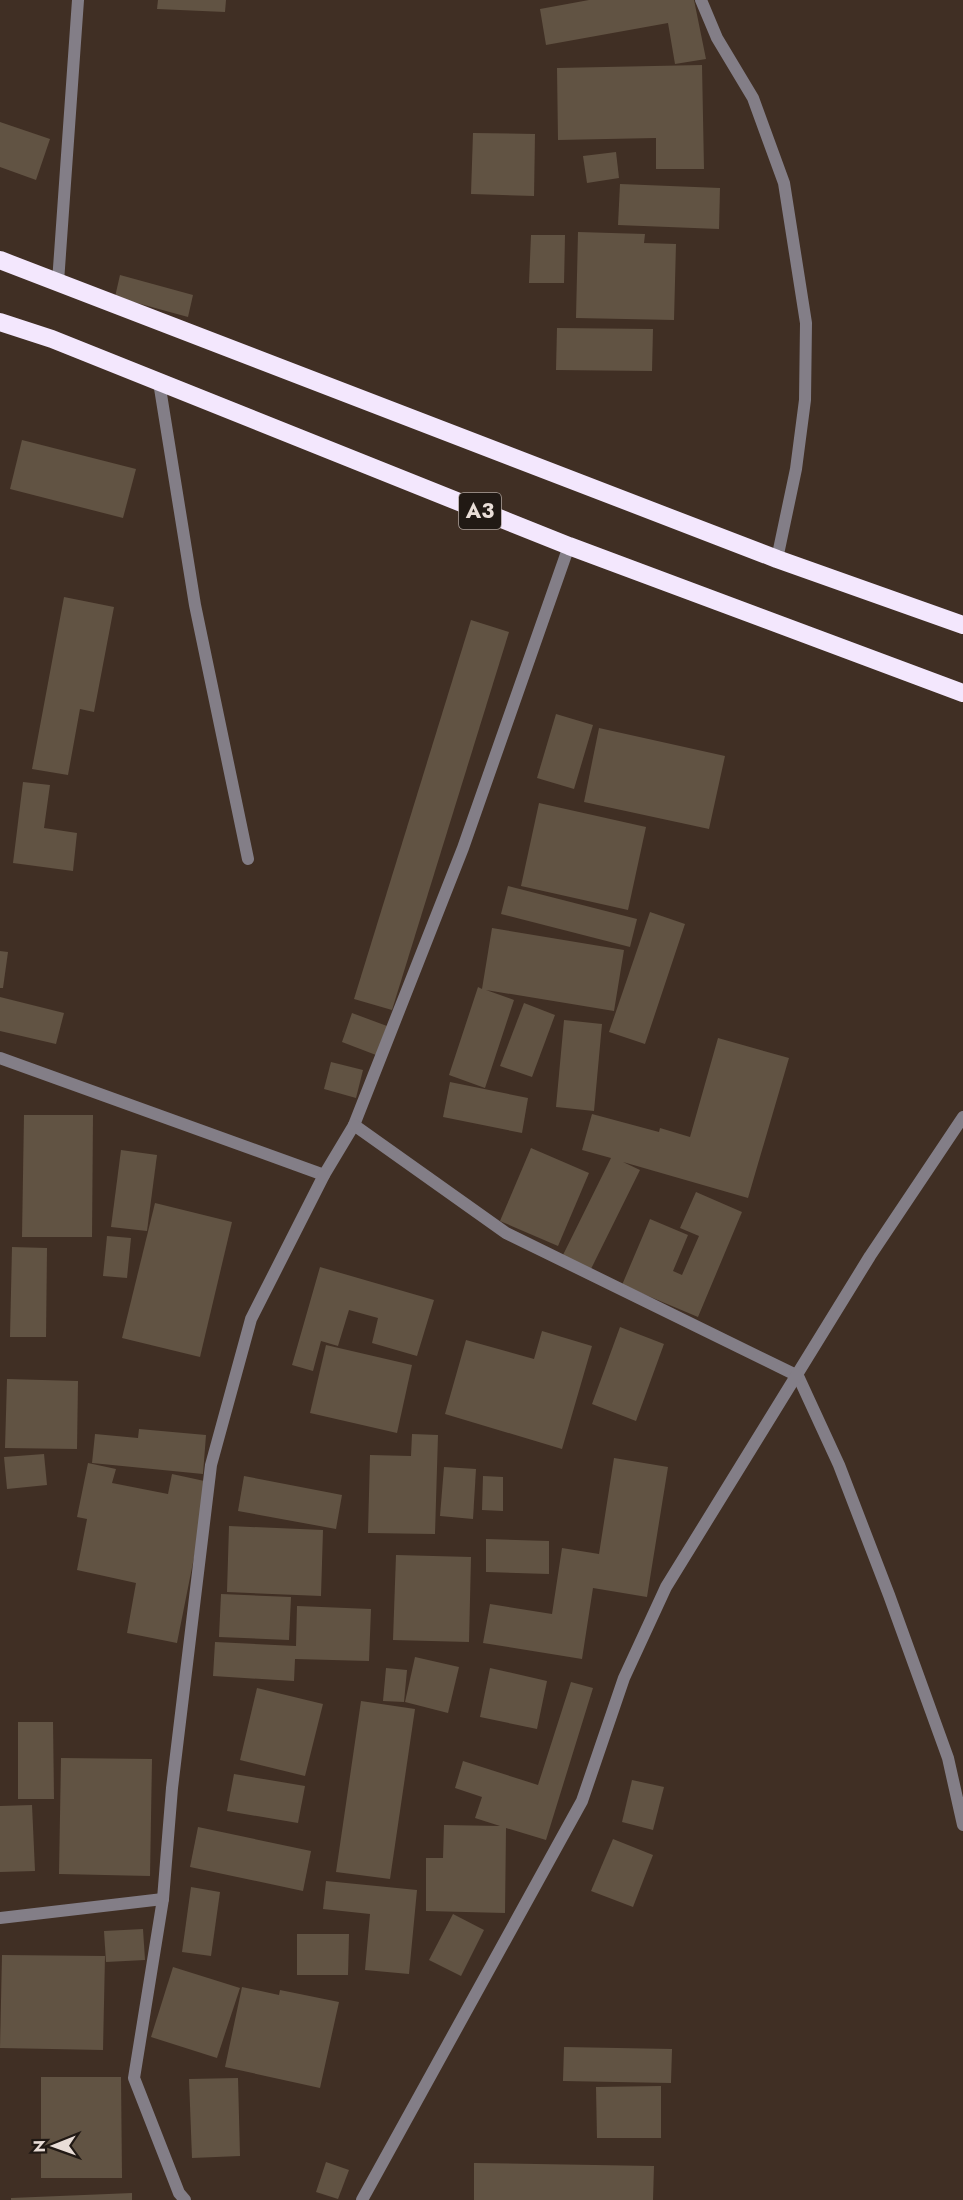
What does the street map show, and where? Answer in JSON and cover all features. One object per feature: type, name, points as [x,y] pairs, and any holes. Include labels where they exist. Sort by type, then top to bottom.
[{"type":"highway","points":[[0,260],[777,559],[963,625]]},
{"type":"highway","name":"A3","points":[[0,322],[52,339],[569,546],[963,693]]},
{"type":"street","points":[[58,282],[78,0]]},
{"type":"street","points":[[701,0],[717,38],[753,98],[784,183],[806,322],[805,400],[796,469],[777,559]]},
{"type":"street","points":[[159,382],[195,605],[248,859]]},
{"type":"street","points":[[185,2200],[179,2193],[134,2078],[163,1899],[172,1788],[211,1465],[251,1319],[324,1175],[354,1125],[463,848],[569,546]]},
{"type":"street","points":[[0,1058],[324,1175]]},
{"type":"street","points":[[362,2200],[582,1801],[624,1678],[666,1587],[870,1256],[963,1117]]},
{"type":"street","points":[[354,1125],[506,1233],[798,1376],[839,1465],[889,1595],[948,1758],[963,1825]]},
{"type":"street","points":[[0,1918],[163,1899]]},
{"type":"building","points":[[158,0],[226,0],[225,12],[157,9]]},
{"type":"building","points":[[589,0],[694,0],[706,59],[675,64],[668,23],[546,45],[540,9]]},
{"type":"building","points":[[702,65],[704,169],[656,169],[656,138],[558,140],[557,68]]},
{"type":"building","points":[[0,122],[50,139],[36,180],[0,167]]},
{"type":"building","points":[[473,133],[535,134],[534,196],[471,194]]},
{"type":"building","points":[[616,152],[619,178],[587,183],[583,156]]},
{"type":"building","points":[[620,184],[720,188],[719,229],[618,225]]},
{"type":"building","points":[[578,232],[645,234],[644,243],[676,244],[674,320],[576,318]]},
{"type":"building","points":[[531,235],[565,235],[564,283],[529,283]]},
{"type":"building","points":[[120,275],[193,295],[188,317],[115,297]]},
{"type":"building","points":[[557,328],[653,329],[652,371],[556,370]]},
{"type":"building","points":[[22,440],[136,469],[123,518],[10,489]]},
{"type":"building","points":[[64,597],[114,607],[94,712],[80,709],[68,775],[32,769]]},
{"type":"building","points":[[471,620],[509,632],[392,1010],[354,999]]},
{"type":"building","points":[[556,714],[593,725],[574,789],[537,778]]},
{"type":"building","points":[[599,728],[725,756],[709,829],[584,802]]},
{"type":"building","points":[[23,782],[50,785],[44,828],[77,833],[73,871],[13,863]]},
{"type":"building","points":[[539,803],[646,827],[628,910],[521,886]]},
{"type":"building","points":[[508,886],[637,919],[630,947],[501,914]]},
{"type":"building","points":[[650,912],[685,924],[645,1044],[609,1032]]},
{"type":"building","points":[[492,928],[624,950],[614,1011],[486,990],[514,1000],[485,1088],[449,1075],[478,987],[482,989]]},
{"type":"building","points":[[0,951],[8,952],[3,988],[0,988]]},
{"type":"building","points":[[0,997],[64,1013],[56,1044],[0,1031]]},
{"type":"building","points":[[524,1003],[555,1015],[532,1077],[500,1066]]},
{"type":"building","points":[[352,1013],[387,1026],[376,1055],[342,1042]]},
{"type":"building","points":[[564,1020],[602,1024],[594,1111],[556,1107]]},
{"type":"building","points":[[718,1038],[789,1058],[748,1198],[623,1162],[640,1170],[589,1273],[561,1259],[611,1158],[582,1150],[592,1114],[659,1132],[660,1128],[690,1137]]},
{"type":"building","points":[[331,1062],[363,1070],[356,1098],[324,1089]]},
{"type":"building","points":[[450,1082],[528,1098],[522,1133],[443,1117]]},
{"type":"building","points":[[24,1115],[93,1115],[92,1237],[22,1237]]},
{"type":"building","points":[[531,1148],[589,1173],[558,1246],[500,1221]]},
{"type":"building","points":[[121,1150],[157,1155],[147,1231],[111,1227]]},
{"type":"building","points":[[696,1192],[742,1212],[698,1317],[622,1285],[650,1219],[688,1235],[673,1271],[682,1275],[699,1236],[680,1228]]},
{"type":"building","points":[[155,1203],[232,1222],[200,1357],[122,1338]]},
{"type":"building","points":[[107,1236],[131,1238],[127,1278],[103,1276]]},
{"type":"building","points":[[12,1247],[47,1248],[46,1337],[10,1337]]},
{"type":"building","points":[[320,1267],[434,1300],[417,1356],[372,1343],[378,1318],[349,1310],[338,1346],[321,1341],[313,1371],[292,1365]]},
{"type":"building","points":[[620,1327],[664,1344],[636,1421],[592,1404]]},
{"type":"building","points":[[542,1331],[592,1346],[562,1449],[445,1414],[466,1340],[534,1359]]},
{"type":"building","points":[[326,1345],[412,1365],[397,1433],[310,1413]]},
{"type":"building","points":[[7,1379],[78,1381],[77,1449],[5,1448]]},
{"type":"building","points":[[139,1429],[206,1435],[203,1474],[92,1463],[95,1434],[138,1438]]},
{"type":"building","points":[[412,1434],[438,1435],[435,1534],[368,1533],[370,1455],[411,1456]]},
{"type":"building","points":[[44,1454],[47,1485],[7,1489],[4,1457]]},
{"type":"building","points":[[614,1458],[668,1467],[647,1597],[593,1588],[582,1659],[483,1643],[490,1604],[552,1614],[562,1548],[599,1554]]},
{"type":"building","points":[[88,1463],[116,1469],[112,1483],[168,1494],[172,1474],[209,1482],[177,1643],[127,1633],[136,1583],[77,1570],[87,1519],[77,1517]]},
{"type":"building","points":[[444,1467],[476,1469],[473,1519],[440,1516]]},
{"type":"building","points":[[244,1476],[342,1495],[336,1529],[238,1511]]},
{"type":"building","points":[[483,1476],[503,1477],[503,1511],[482,1510]]},
{"type":"building","points":[[229,1526],[323,1530],[321,1596],[227,1592]]},
{"type":"building","points":[[486,1539],[549,1541],[549,1574],[486,1572]]},
{"type":"building","points":[[396,1555],[471,1557],[469,1642],[393,1640]]},
{"type":"building","points":[[221,1594],[291,1597],[289,1640],[219,1637]]},
{"type":"building","points":[[297,1606],[371,1609],[369,1661],[295,1659],[294,1681],[213,1676],[215,1642],[296,1646]]},
{"type":"building","points":[[415,1657],[459,1667],[448,1713],[405,1702]]},
{"type":"building","points":[[386,1668],[407,1670],[404,1702],[383,1701]]},
{"type":"building","points":[[490,1668],[547,1681],[537,1729],[480,1717]]},
{"type":"building","points":[[571,1682],[593,1688],[546,1840],[506,1828],[505,1913],[426,1911],[426,1858],[443,1858],[444,1825],[500,1826],[475,1818],[482,1797],[455,1788],[463,1761],[538,1785]]},
{"type":"building","points":[[257,1688],[323,1704],[305,1776],[240,1760]]},
{"type":"building","points":[[361,1701],[415,1709],[390,1879],[336,1872]]},
{"type":"building","points":[[18,1722],[53,1722],[54,1799],[18,1799]]},
{"type":"building","points":[[61,1758],[152,1759],[150,1876],[59,1874]]},
{"type":"building","points":[[234,1774],[305,1786],[298,1823],[227,1811]]},
{"type":"building","points":[[632,1780],[664,1787],[653,1830],[622,1822]]},
{"type":"building","points":[[32,1805],[35,1871],[0,1872],[0,1806]]},
{"type":"building","points":[[198,1827],[311,1851],[303,1891],[190,1867]]},
{"type":"building","points":[[613,1839],[653,1855],[633,1907],[591,1891]]},
{"type":"building","points":[[326,1881],[417,1890],[409,1974],[365,1970],[370,1914],[323,1909]]},
{"type":"building","points":[[191,1887],[220,1892],[211,1956],[182,1952]]},
{"type":"building","points":[[453,1914],[484,1930],[461,1976],[429,1960]]},
{"type":"building","points":[[143,1929],[145,1960],[106,1962],[104,1931]]},
{"type":"building","points":[[297,1934],[349,1934],[348,1975],[297,1975]]},
{"type":"building","points":[[2,1955],[105,1956],[103,2050],[0,2048]]},
{"type":"building","points":[[173,1967],[240,1988],[217,2058],[151,2037]]},
{"type":"building","points":[[242,1987],[279,1995],[280,1990],[339,2002],[320,2088],[225,2067]]},
{"type":"building","points":[[564,2047],[672,2049],[671,2083],[563,2081]]},
{"type":"building","points":[[41,2077],[121,2077],[122,2178],[41,2178]]},
{"type":"building","points":[[238,2078],[240,2156],[192,2158],[189,2079]]},
{"type":"building","points":[[661,2086],[661,2138],[597,2138],[596,2087]]},
{"type":"building","points":[[326,2162],[349,2170],[338,2199],[316,2192]]},
{"type":"building","points":[[474,2163],[654,2166],[653,2200],[474,2200]]},
{"type":"building","points":[[132,2193],[132,2200],[11,2200],[11,2198]]}]
